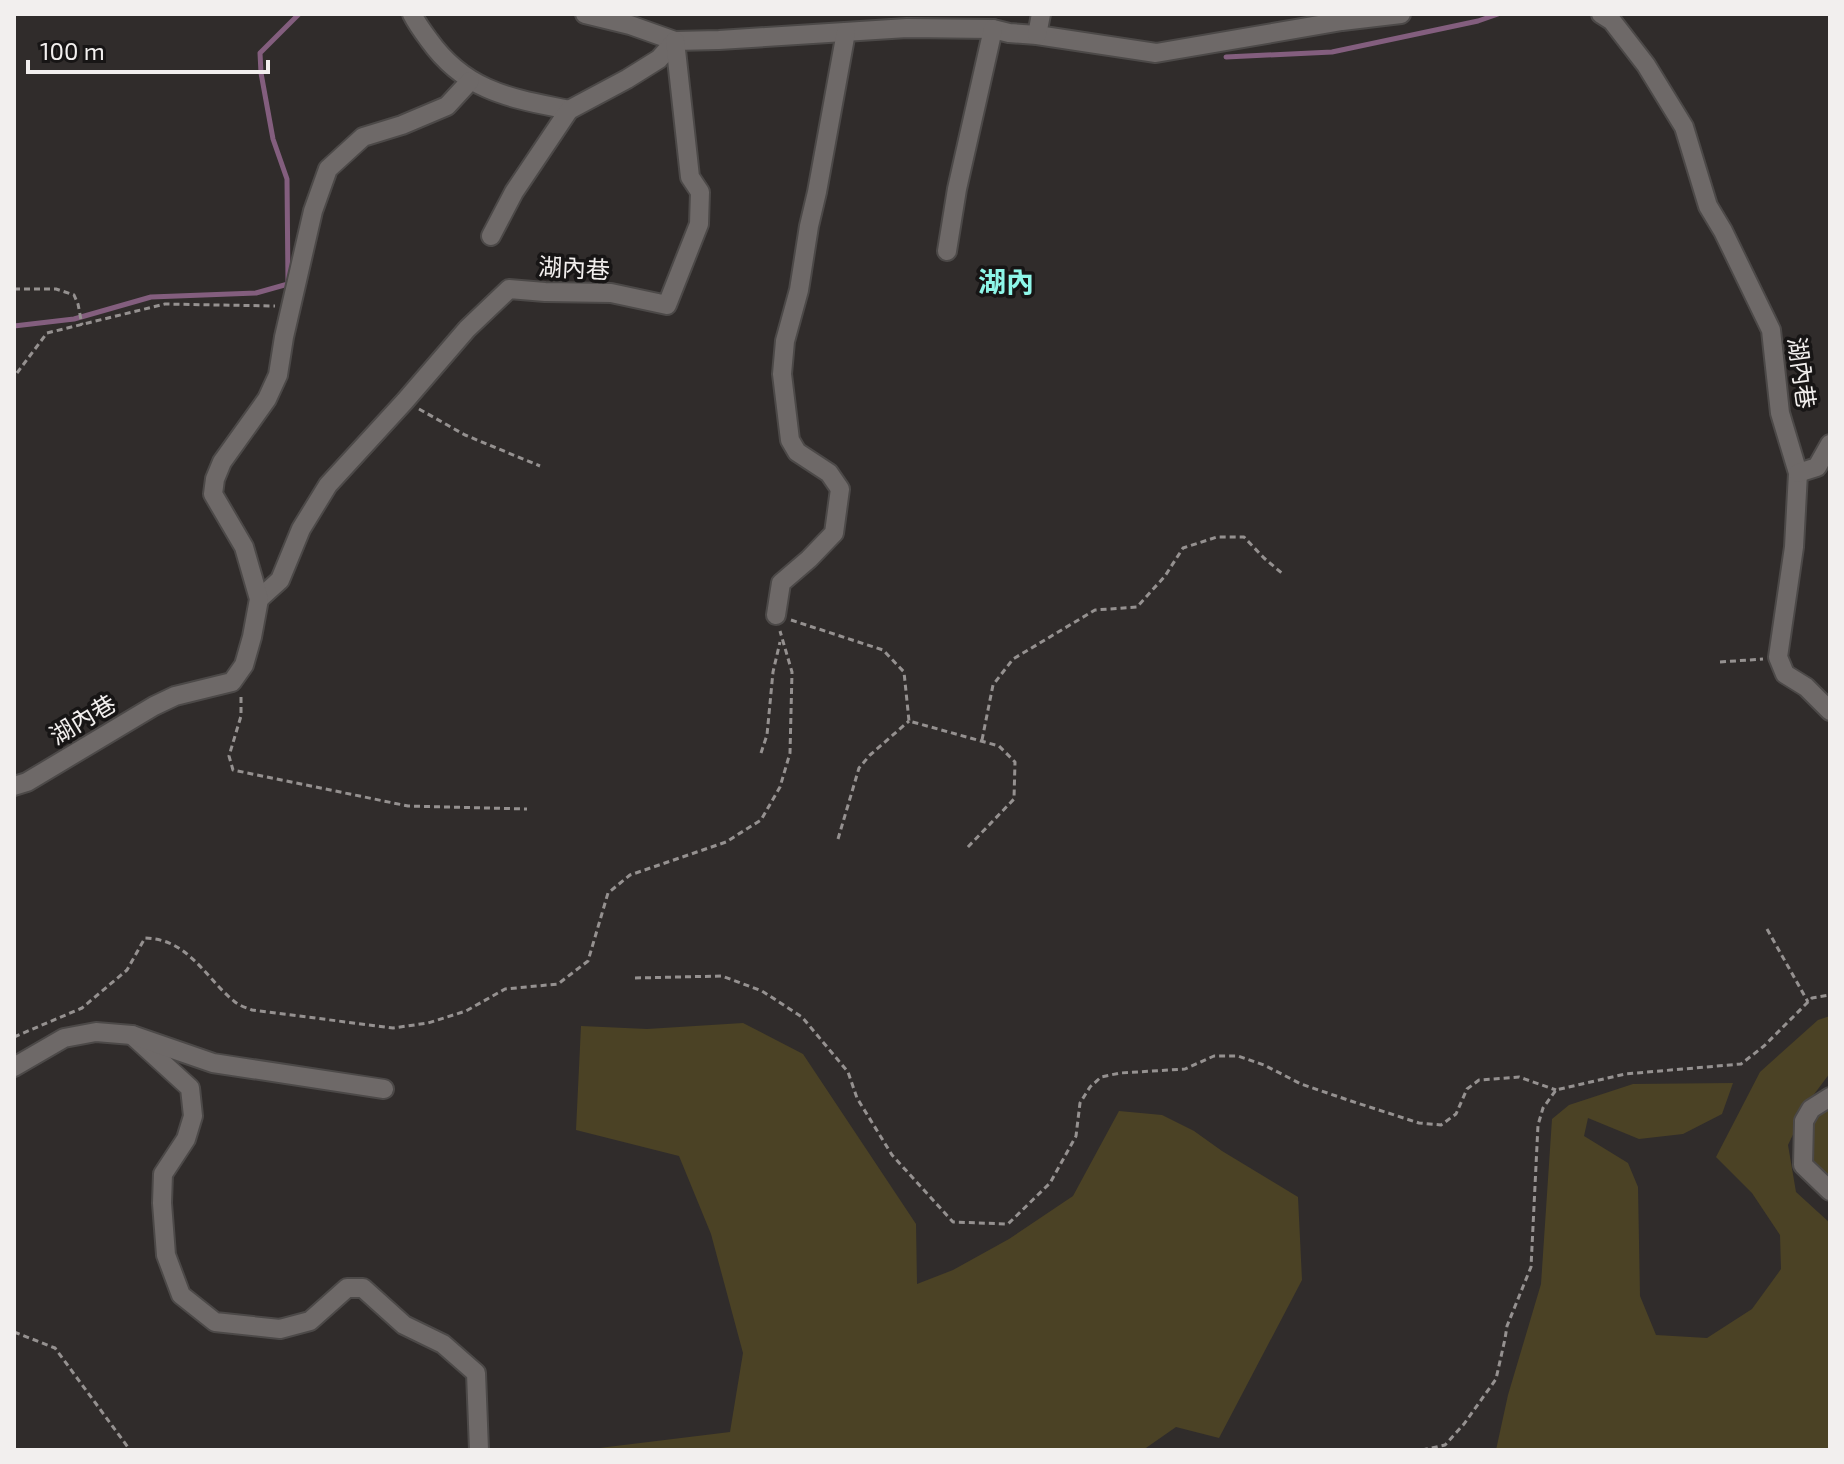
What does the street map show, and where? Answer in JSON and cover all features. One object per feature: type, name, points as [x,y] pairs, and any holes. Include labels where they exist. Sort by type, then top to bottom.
[{"type":"street","points":[[412,14],[441,57],[470,81],[505,97],[569,110]]},
{"type":"street","points":[[585,14],[630,19],[675,41],[907,28],[993,29],[1156,53],[1342,18],[1401,14]]},
{"type":"street","points":[[1037,35],[1041,14]]},
{"type":"street","name":"湖內巷","points":[[1601,14],[1612,21],[1646,65],[1684,127],[1708,206],[1771,330],[1780,413],[1798,473],[1794,547],[1778,657]]},
{"type":"street","points":[[947,251],[957,189],[993,29]]},
{"type":"street","points":[[776,615],[781,583],[834,533],[840,489],[829,473],[797,452],[790,440],[782,374],[785,341],[799,290],[846,32]]},
{"type":"street","points":[[491,236],[514,192],[569,110],[659,59],[675,41]]},
{"type":"street","name":"湖內巷","points":[[259,599],[280,580],[301,529],[328,485],[467,329],[509,289],[611,293],[667,305],[699,224],[700,192],[690,177],[675,41]]},
{"type":"street","name":"湖內巷","points":[[14,786],[27,782],[154,706],[175,696],[232,682],[244,665],[259,599],[244,547],[213,494],[215,479],[222,462],[267,399],[278,375],[313,211],[328,169],[363,137],[447,106],[470,81]]},
{"type":"street","points":[[1798,473],[1817,467],[1830,444]]},
{"type":"street","points":[[1778,657],[1785,674],[1806,687],[1830,711]]},
{"type":"street","points":[[14,1067],[64,1038],[96,1032],[132,1035],[213,1063],[384,1089]]},
{"type":"street","points":[[132,1035],[190,1088],[193,1116],[190,1128],[163,1174],[166,1255],[181,1295],[215,1322],[280,1329],[310,1321],[347,1288],[363,1288],[404,1325],[443,1344],[476,1373],[479,1450]]},
{"type":"street","points":[[1830,1097],[1811,1109],[1804,1121],[1803,1165],[1830,1191]]},
{"type":"path","points":[[14,289],[56,289],[74,295],[82,325]]},
{"type":"path","points":[[17,373],[47,333],[165,304],[291,306]]},
{"type":"path","points":[[405,401],[465,435],[540,466]]},
{"type":"path","points":[[982,740],[993,685],[1013,659],[1095,610],[1137,607],[1165,576],[1183,548],[1217,537],[1244,537],[1284,575]]},
{"type":"path","points":[[14,1037],[82,1008],[127,970],[145,938],[161,939],[194,958],[236,1003],[252,1010],[393,1028],[428,1023],[466,1011],[505,989],[558,984],[588,961],[608,893],[630,875],[726,842],[761,820],[780,787],[790,753],[792,672],[776,615]]},
{"type":"path","points":[[776,615],[883,650],[904,672],[909,721]]},
{"type":"path","points":[[761,753],[767,735],[773,672],[781,638]]},
{"type":"path","points":[[1720,662],[1778,657]]},
{"type":"path","points":[[241,669],[241,716],[229,756],[233,770],[408,806],[527,809]]},
{"type":"path","points":[[909,721],[999,746],[1015,762],[1014,799],[966,849]]},
{"type":"path","points":[[838,839],[859,768],[909,721]]},
{"type":"path","points":[[1767,929],[1808,1002]]},
{"type":"path","points":[[635,978],[722,976],[762,991],[802,1017],[848,1072],[857,1098],[892,1155],[953,1222],[1008,1224],[1050,1183],[1076,1136],[1080,1103],[1101,1077],[1185,1069],[1214,1056],[1238,1056],[1301,1084],[1348,1100],[1419,1123],[1441,1125],[1456,1114],[1467,1089],[1479,1080],[1519,1077],[1556,1090],[1625,1074],[1741,1064],[1764,1046],[1812,998],[1830,995]]},
{"type":"path","points":[[1422,1450],[1445,1445],[1496,1379],[1507,1326],[1531,1267],[1538,1125],[1543,1108],[1556,1090]]},
{"type":"path","points":[[14,1332],[55,1348],[130,1450]]},
{"type":"shaded area","points":[[1830,1016],[1830,1073],[1809,1101],[1788,1145],[1796,1192],[1830,1223],[1830,1450],[1496,1450],[1508,1395],[1541,1284],[1552,1119],[1569,1105],[1633,1084],[1733,1083],[1722,1114],[1683,1134],[1639,1139],[1588,1118],[1584,1136],[1628,1163],[1638,1187],[1640,1296],[1656,1335],[1707,1338],[1752,1309],[1781,1269],[1780,1235],[1752,1193],[1716,1157],[1760,1072],[1818,1020]]},
{"type":"shaded area","points":[[743,1023],[803,1054],[916,1224],[917,1284],[953,1270],[1009,1239],[1073,1196],[1119,1111],[1162,1115],[1194,1131],[1298,1197],[1302,1280],[1219,1438],[1176,1427],[1143,1450],[583,1450],[730,1432],[743,1353],[711,1234],[679,1156],[576,1130],[581,1026],[647,1029]]},
{"type":"shaded area","points":[[1830,1108],[1830,1180],[1807,1158],[1813,1118]]},
{"type":"waterway","points":[[14,326],[74,319],[151,297],[256,293],[288,284],[287,179],[273,139],[260,53],[299,14]]},
{"type":"waterway","points":[[1226,57],[1332,52],[1498,14]]},
{"type":"district","name":"湖內","points":[[1006,282]]}]
